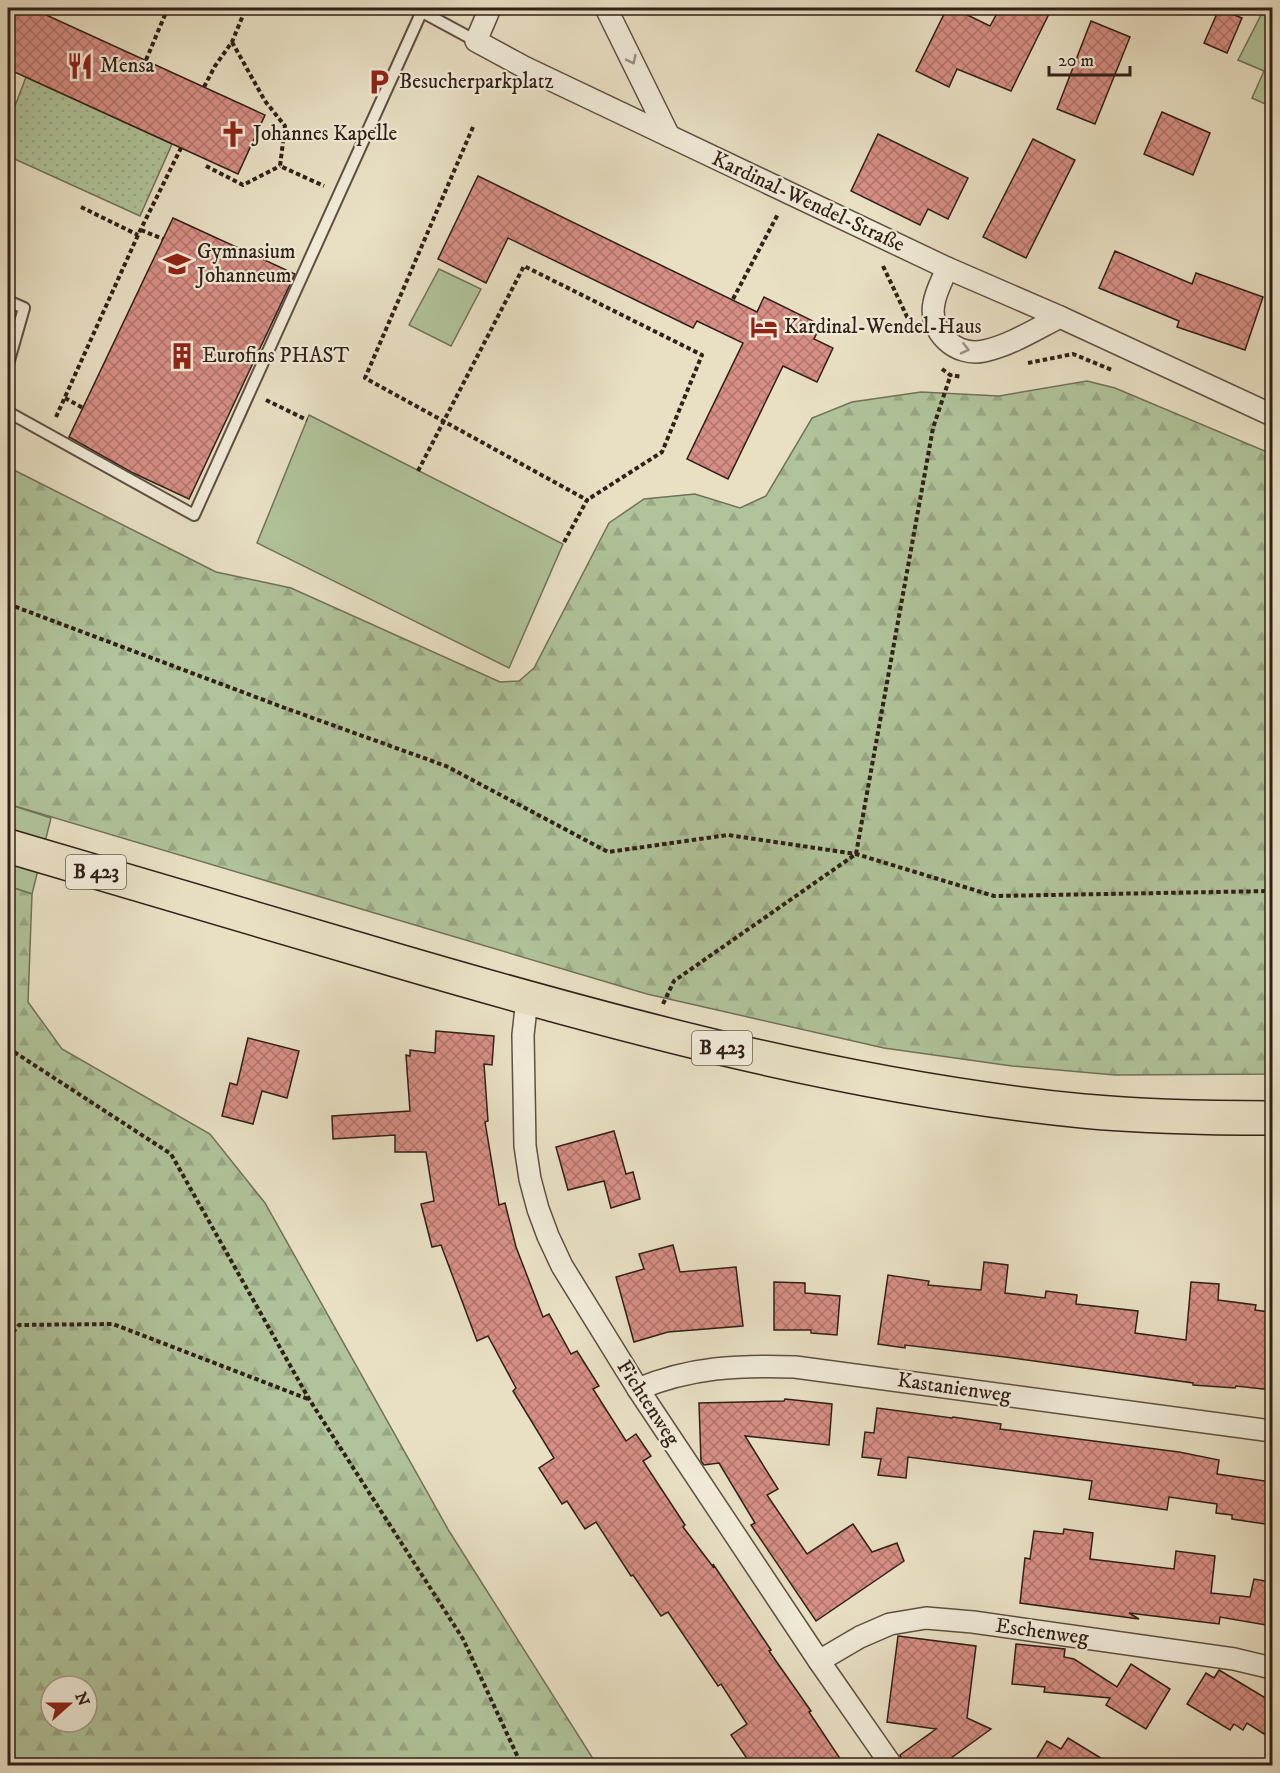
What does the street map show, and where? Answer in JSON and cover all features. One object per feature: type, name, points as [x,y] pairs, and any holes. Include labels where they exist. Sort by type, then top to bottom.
[{"type":"main road","name":"B 423","points":[[8,846],[527,999],[778,1062],[866,1080],[1008,1102],[1087,1111],[1187,1118],[1272,1118]]},
{"type":"street","points":[[476,40],[490,8]]},
{"type":"street","points":[[606,8],[669,136]]},
{"type":"street","name":"Kardinal-Wendel-Straße","points":[[476,40],[524,67],[947,268],[1060,317],[1272,415]]},
{"type":"street","points":[[947,268],[934,304],[935,326],[946,342],[967,352],[984,351],[1013,341],[1060,317]]},
{"type":"street","name":"Fichtenweg","points":[[527,999],[523,1035],[525,1146],[538,1209],[562,1266],[638,1389],[819,1661],[892,1766]]},
{"type":"street","name":"Kastanienweg","points":[[638,1389],[664,1378],[693,1371],[753,1365],[795,1367],[1272,1431]]},
{"type":"street","name":"Eschenweg","points":[[819,1661],[860,1637],[890,1624],[926,1618],[973,1622],[1234,1659],[1272,1668]]},
{"type":"lane","points":[[433,18],[438,8]]},
{"type":"lane","points":[[8,412],[194,516],[340,193],[418,9],[476,40]]},
{"type":"lane","points":[[8,300],[24,308],[8,364]]},
{"type":"path","points":[[159,8],[170,12],[181,8]]},
{"type":"path","points":[[204,87],[232,42],[246,8]]},
{"type":"path","points":[[146,60],[167,10]]},
{"type":"path","points":[[232,42],[265,101],[285,126],[280,166]]},
{"type":"path","points":[[473,127],[365,378],[587,500]]},
{"type":"path","points":[[48,434],[181,148]]},
{"type":"path","points":[[206,166],[243,185],[280,166]]},
{"type":"path","points":[[280,166],[340,193]]},
{"type":"path","points":[[81,207],[140,232],[163,239]]},
{"type":"path","points":[[732,299],[778,213],[789,218]]},
{"type":"path","points":[[873,261],[884,266],[910,322]]},
{"type":"path","points":[[418,471],[524,266],[702,355],[662,452],[587,500],[563,544]]},
{"type":"path","points":[[655,1031],[662,1007],[674,981],[856,854],[933,428],[950,375],[967,352]]},
{"type":"path","points":[[1020,366],[1037,360],[1073,354],[1117,372]]},
{"type":"path","points":[[942,368],[950,375],[971,378]]},
{"type":"path","points":[[249,392],[307,420]]},
{"type":"path","points":[[65,398],[83,408]]},
{"type":"path","points":[[8,604],[447,766],[608,852],[728,835],[856,854],[994,896],[1272,891]]},
{"type":"path","points":[[8,1048],[171,1154],[309,1399],[463,1640],[522,1766]]},
{"type":"path","points":[[8,1338],[19,1325],[113,1324],[309,1399]]},
{"type":"green space","points":[[1256,8],[1272,8],[1272,107],[1252,98],[1264,71],[1238,60],[1263,11]]},
{"type":"green space","points":[[26,77],[172,144],[140,216],[8,156],[8,118],[10,119]]},
{"type":"green space","points":[[439,269],[481,289],[451,346],[409,325]]},
{"type":"green space","points":[[1087,381],[1115,388],[1272,454],[1272,1074],[1115,1075],[1012,1066],[884,1048],[647,994],[8,804],[8,467],[216,572],[291,588],[500,682],[519,681],[534,668],[609,523],[644,499],[695,494],[740,508],[766,496],[812,418],[852,402],[921,392],[999,396]]},
{"type":"green space","points":[[309,415],[563,544],[509,668],[257,543]]},
{"type":"green space","points":[[8,804],[51,818],[32,894],[8,886]]},
{"type":"green space","points":[[8,886],[32,894],[28,1002],[62,1049],[210,1134],[265,1203],[449,1531],[597,1765],[8,1765]]},
{"type":"building","points":[[8,8],[31,8],[265,115],[238,174],[8,69]]},
{"type":"building","points":[[947,8],[953,8],[990,26],[1000,8],[1035,8],[1049,14],[1011,91],[957,69],[949,87],[916,71]]},
{"type":"building","points":[[1219,9],[1242,18],[1227,53],[1204,43]]},
{"type":"building","points":[[1091,21],[1130,37],[1095,124],[1057,109]]},
{"type":"building","points":[[1162,112],[1210,133],[1193,175],[1144,154]]},
{"type":"building","points":[[878,134],[968,178],[948,219],[928,209],[920,225],[851,191]]},
{"type":"building","points":[[1033,139],[1075,160],[1026,258],[983,237]]},
{"type":"building","name":"Kardinal-Wendel-Haus","points":[[478,176],[757,312],[764,297],[821,325],[814,339],[833,348],[817,382],[783,366],[728,479],[687,459],[743,343],[697,321],[693,328],[508,238],[486,283],[438,259]]},
{"type":"building","points":[[173,218],[295,274],[189,499],[131,472],[69,437]]},
{"type":"building","points":[[1115,251],[1192,284],[1196,273],[1263,297],[1245,350],[1177,327],[1179,321],[1099,288]]},
{"type":"building","points":[[436,1031],[494,1036],[492,1065],[484,1064],[488,1121],[485,1122],[499,1205],[505,1203],[516,1247],[543,1317],[549,1314],[571,1354],[577,1351],[599,1386],[593,1389],[626,1441],[636,1434],[651,1456],[643,1461],[685,1525],[683,1527],[714,1568],[713,1564],[845,1766],[752,1766],[731,1735],[747,1724],[721,1684],[718,1686],[668,1612],[661,1616],[633,1575],[631,1576],[596,1522],[585,1529],[567,1501],[562,1504],[539,1468],[554,1458],[513,1391],[516,1388],[488,1336],[477,1341],[441,1245],[432,1247],[421,1204],[434,1201],[426,1152],[395,1152],[395,1135],[333,1139],[332,1116],[410,1111],[406,1055],[410,1056],[410,1050],[435,1053]]},
{"type":"building","points":[[248,1038],[299,1051],[287,1098],[262,1091],[253,1124],[222,1116],[230,1083],[237,1085]]},
{"type":"building","points":[[614,1131],[626,1174],[633,1172],[640,1199],[611,1208],[604,1181],[568,1190],[556,1147]]},
{"type":"building","points":[[673,1245],[680,1272],[736,1267],[743,1326],[668,1332],[634,1342],[616,1277],[644,1269],[639,1254]]},
{"type":"building","points":[[984,1262],[1008,1265],[1005,1293],[1045,1298],[1046,1291],[1077,1295],[1076,1304],[1138,1311],[1135,1333],[1186,1340],[1191,1282],[1219,1284],[1218,1300],[1256,1305],[1255,1310],[1270,1312],[1268,1330],[1272,1331],[1272,1390],[1193,1385],[1193,1383],[1005,1357],[878,1344],[888,1275],[929,1281],[928,1285],[981,1290]]},
{"type":"building","points":[[774,1282],[805,1283],[805,1293],[840,1296],[837,1335],[811,1333],[811,1330],[774,1330]]},
{"type":"building","points":[[785,1399],[832,1404],[829,1445],[745,1436],[778,1489],[767,1495],[807,1554],[853,1524],[872,1552],[897,1543],[904,1561],[816,1621],[751,1525],[755,1523],[719,1463],[704,1465],[701,1461],[699,1403],[784,1401]]},
{"type":"building","points":[[877,1408],[1001,1424],[1000,1429],[1179,1452],[1219,1460],[1217,1474],[1272,1482],[1272,1525],[1232,1519],[1232,1515],[1216,1513],[1217,1504],[1169,1497],[1167,1510],[1089,1499],[1092,1481],[908,1457],[906,1478],[878,1475],[881,1459],[862,1457],[865,1432],[874,1433]]},
{"type":"building","points":[[1064,1529],[1093,1533],[1090,1559],[1174,1569],[1176,1551],[1215,1556],[1211,1593],[1250,1597],[1254,1579],[1272,1582],[1272,1626],[1220,1617],[1219,1624],[1129,1613],[1139,1619],[1020,1603],[1025,1558],[1030,1559],[1034,1531],[1063,1534]]},
{"type":"building","points":[[898,1636],[976,1646],[967,1718],[991,1729],[940,1766],[905,1766],[900,1755],[936,1729],[887,1722]]},
{"type":"building","points":[[1016,1644],[1065,1649],[1064,1657],[1074,1659],[1117,1687],[1131,1664],[1170,1689],[1146,1729],[1106,1705],[1110,1698],[1044,1692],[1045,1687],[1012,1684]]},
{"type":"building","points":[[1219,1670],[1272,1702],[1272,1739],[1247,1723],[1243,1730],[1234,1724],[1230,1730],[1187,1704],[1206,1673],[1214,1678]]},
{"type":"building","points":[[1068,1738],[1114,1766],[1032,1766],[1047,1741],[1061,1749]]},
{"type":"place","name":"Mensa","points":[[80,66]]},
{"type":"place","name":"Besucherparkplatz","points":[[379,82]]},
{"type":"place","name":"Johannes Kapelle","points":[[233,134]]},
{"type":"place","name":"Gymnasium Johanneum","points":[[177,264]]},
{"type":"place","name":"Kardinal-Wendel-Haus","points":[[764,327]]},
{"type":"place","name":"Eurofins PHAST","points":[[182,356]]}]
